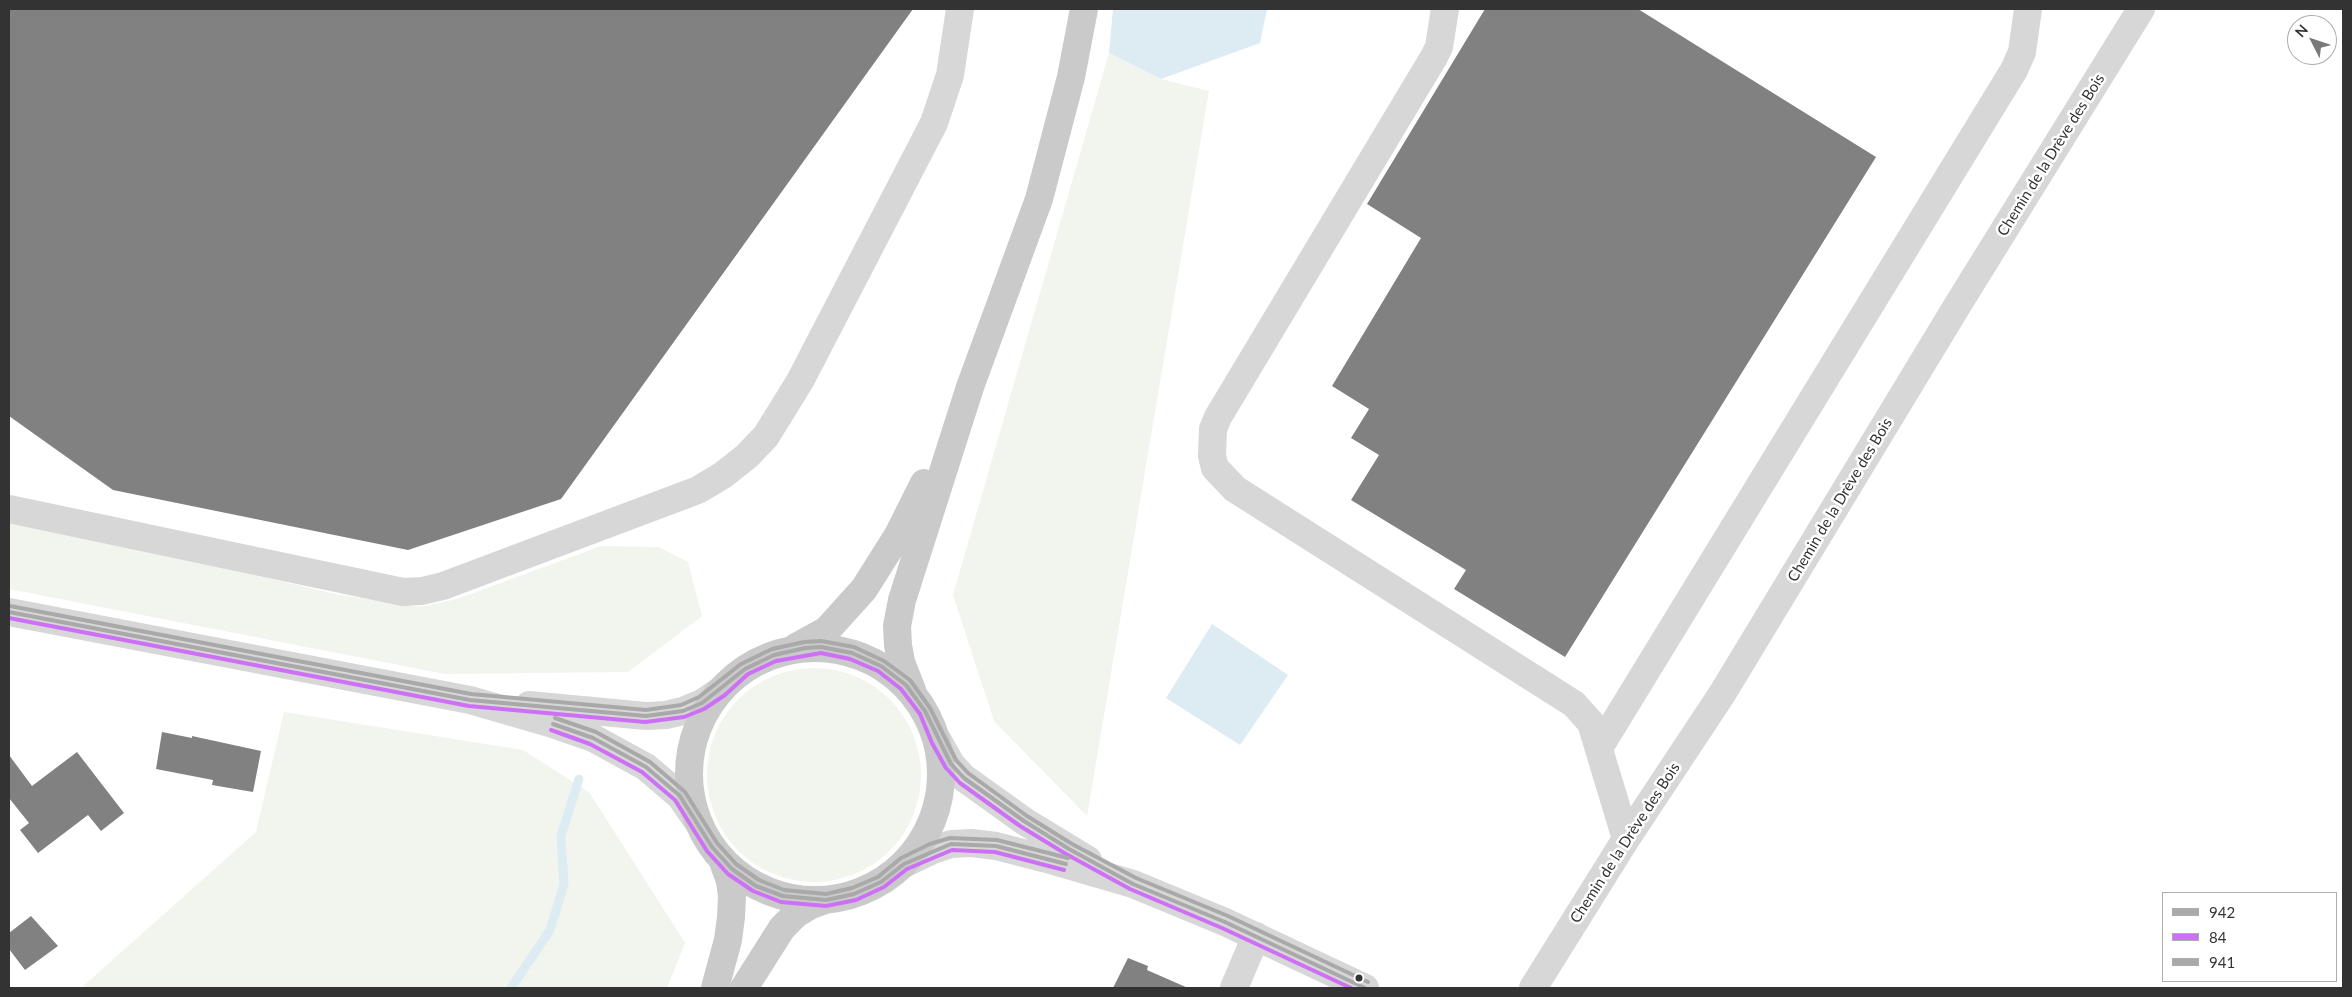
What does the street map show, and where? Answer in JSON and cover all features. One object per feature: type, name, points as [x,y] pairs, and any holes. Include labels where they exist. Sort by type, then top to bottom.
[{"type":"main road","points":[[744,988],[782,928],[796,914],[811,905],[868,889],[881,882],[904,864],[922,841],[935,814],[942,785],[938,741],[901,662],[898,645],[898,613],[970,387],[1039,199],[1071,76],[1084,9]]},
{"type":"main road","points":[[826,900],[797,899],[769,892],[744,878],[722,859],[705,836],[698,822],[692,800],[689,776],[692,745],[703,716],[721,690],[752,665],[789,650],[827,630],[864,589],[909,515],[970,387]]},
{"type":"main road","points":[[789,650],[821,647],[852,652],[874,662],[895,675],[917,698]]},
{"type":"main road","points":[[715,988],[728,940],[731,917],[731,888],[722,859]]},
{"type":"street","points":[[9,509],[403,592],[422,591],[443,586],[698,490],[723,475],[747,456],[766,436],[800,382],[934,123],[950,75],[960,9]]},
{"type":"street","points":[[1445,9],[1439,47],[1434,58],[1218,417],[1213,429],[1212,456],[1215,468],[1235,489],[1564,698],[1586,716],[1591,723],[1599,748],[1620,849]]},
{"type":"street","points":[[1599,748],[2014,70],[2022,52],[2028,9]]},
{"type":"street","name":"Chemin de la Drève des Bois","points":[[1533,988],[1620,849],[1722,694],[1957,306],[2141,9]]},
{"type":"street","points":[[9,612],[470,700],[554,724],[593,738],[622,752],[664,781],[680,796],[698,822]]},
{"type":"street","points":[[470,700],[646,716],[684,711],[702,703],[721,690]]},
{"type":"street","points":[[1564,698],[1620,849]]},
{"type":"street","points":[[938,741],[951,764],[964,778],[1069,849],[1133,884],[1256,936],[1365,988]]},
{"type":"street","points":[[904,864],[932,850],[951,844],[971,843],[1006,848],[1133,884]]},
{"type":"street","points":[[1234,988],[1256,936]]},
{"type":"shaded area","points":[[1113,9],[1267,9],[1260,43],[1161,79],[1109,53]]},
{"type":"shaded area","points":[[1109,53],[1161,79],[1209,91],[1087,816],[994,721],[953,595]]},
{"type":"shaded area","points":[[9,517],[335,594],[420,607],[457,599],[601,546],[659,547],[688,562],[702,616],[628,672],[445,674],[9,589]]},
{"type":"shaded area","points":[[1212,624],[1288,675],[1240,745],[1166,698]]},
{"type":"shaded area","points":[[803,668],[825,668],[845,672],[865,680],[890,699],[909,724],[917,744],[921,775],[917,806],[909,826],[890,851],[865,870],[845,878],[825,882],[803,882],[783,878],[763,870],[746,858],[731,843],[719,826],[711,806],[707,786],[707,764],[711,744],[719,724],[731,707],[746,692],[763,680],[783,672]]},
{"type":"shaded area","points":[[284,712],[523,750],[589,792],[685,943],[667,988],[81,988],[256,832]]},
{"type":"building","points":[[9,9],[913,9],[561,499],[408,550],[113,490],[9,416]]},
{"type":"building","points":[[1485,9],[1638,9],[1876,157],[1565,657],[1454,589],[1466,570],[1351,500],[1379,455],[1351,438],[1369,409],[1332,386],[1421,238],[1367,204]]},
{"type":"building","points":[[162,732],[192,738],[192,736],[261,751],[253,792],[212,785],[213,780],[156,769]]},
{"type":"building","points":[[77,752],[124,813],[101,831],[88,815],[38,853],[20,830],[29,823],[9,798],[9,755],[32,786]]},
{"type":"building","points":[[31,916],[58,946],[25,970],[9,949],[9,933]]},
{"type":"building","points":[[1128,958],[1148,966],[1147,970],[1188,988],[1113,988]]},
{"type":"waterway","points":[[511,988],[550,930],[564,884],[561,836],[579,779]]},
{"type":"transit line","name":"941","points":[[10,606],[471,694],[646,710],[681,705],[699,697],[741,664],[772,649],[804,642],[821,641],[854,647],[884,661],[910,680],[930,708],[956,760],[968,773],[1027,816],[1072,844],[1136,878],[1228,916],[1368,982]]},
{"type":"transit line","name":"942","points":[[9,612],[470,700],[646,716],[683,711],[702,703],[745,669],[774,655],[805,648],[821,647],[852,653],[881,666],[906,685],[925,711],[951,764],[964,778],[1024,821],[1069,849],[1133,884],[1225,922],[1365,988]]},
{"type":"transit line","name":"84","points":[[9,618],[469,706],[645,722],[684,717],[704,709],[725,695],[748,674],[776,661],[821,653],[850,659],[878,671],[901,689],[920,714],[932,743],[946,768],[960,783],[1020,826],[1130,889],[1222,928],[1351,988]]},
{"type":"transit line","name":"941","points":[[555,718],[596,732],[650,762],[685,792],[717,843],[736,864],[759,880],[784,890],[826,894],[852,888],[878,877],[901,858],[930,844],[950,838],[997,840],[1068,858]]},
{"type":"transit line","name":"942","points":[[553,724],[593,738],[646,767],[680,796],[712,847],[732,869],[756,886],[783,896],[826,900],[854,894],[881,882],[904,864],[951,844],[996,846],[1066,864]]},
{"type":"transit line","name":"84","points":[[551,730],[590,744],[642,772],[675,800],[707,851],[728,874],[753,891],[781,902],[826,906],[856,900],[884,887],[907,869],[952,850],[995,852],[1064,870]]}]
